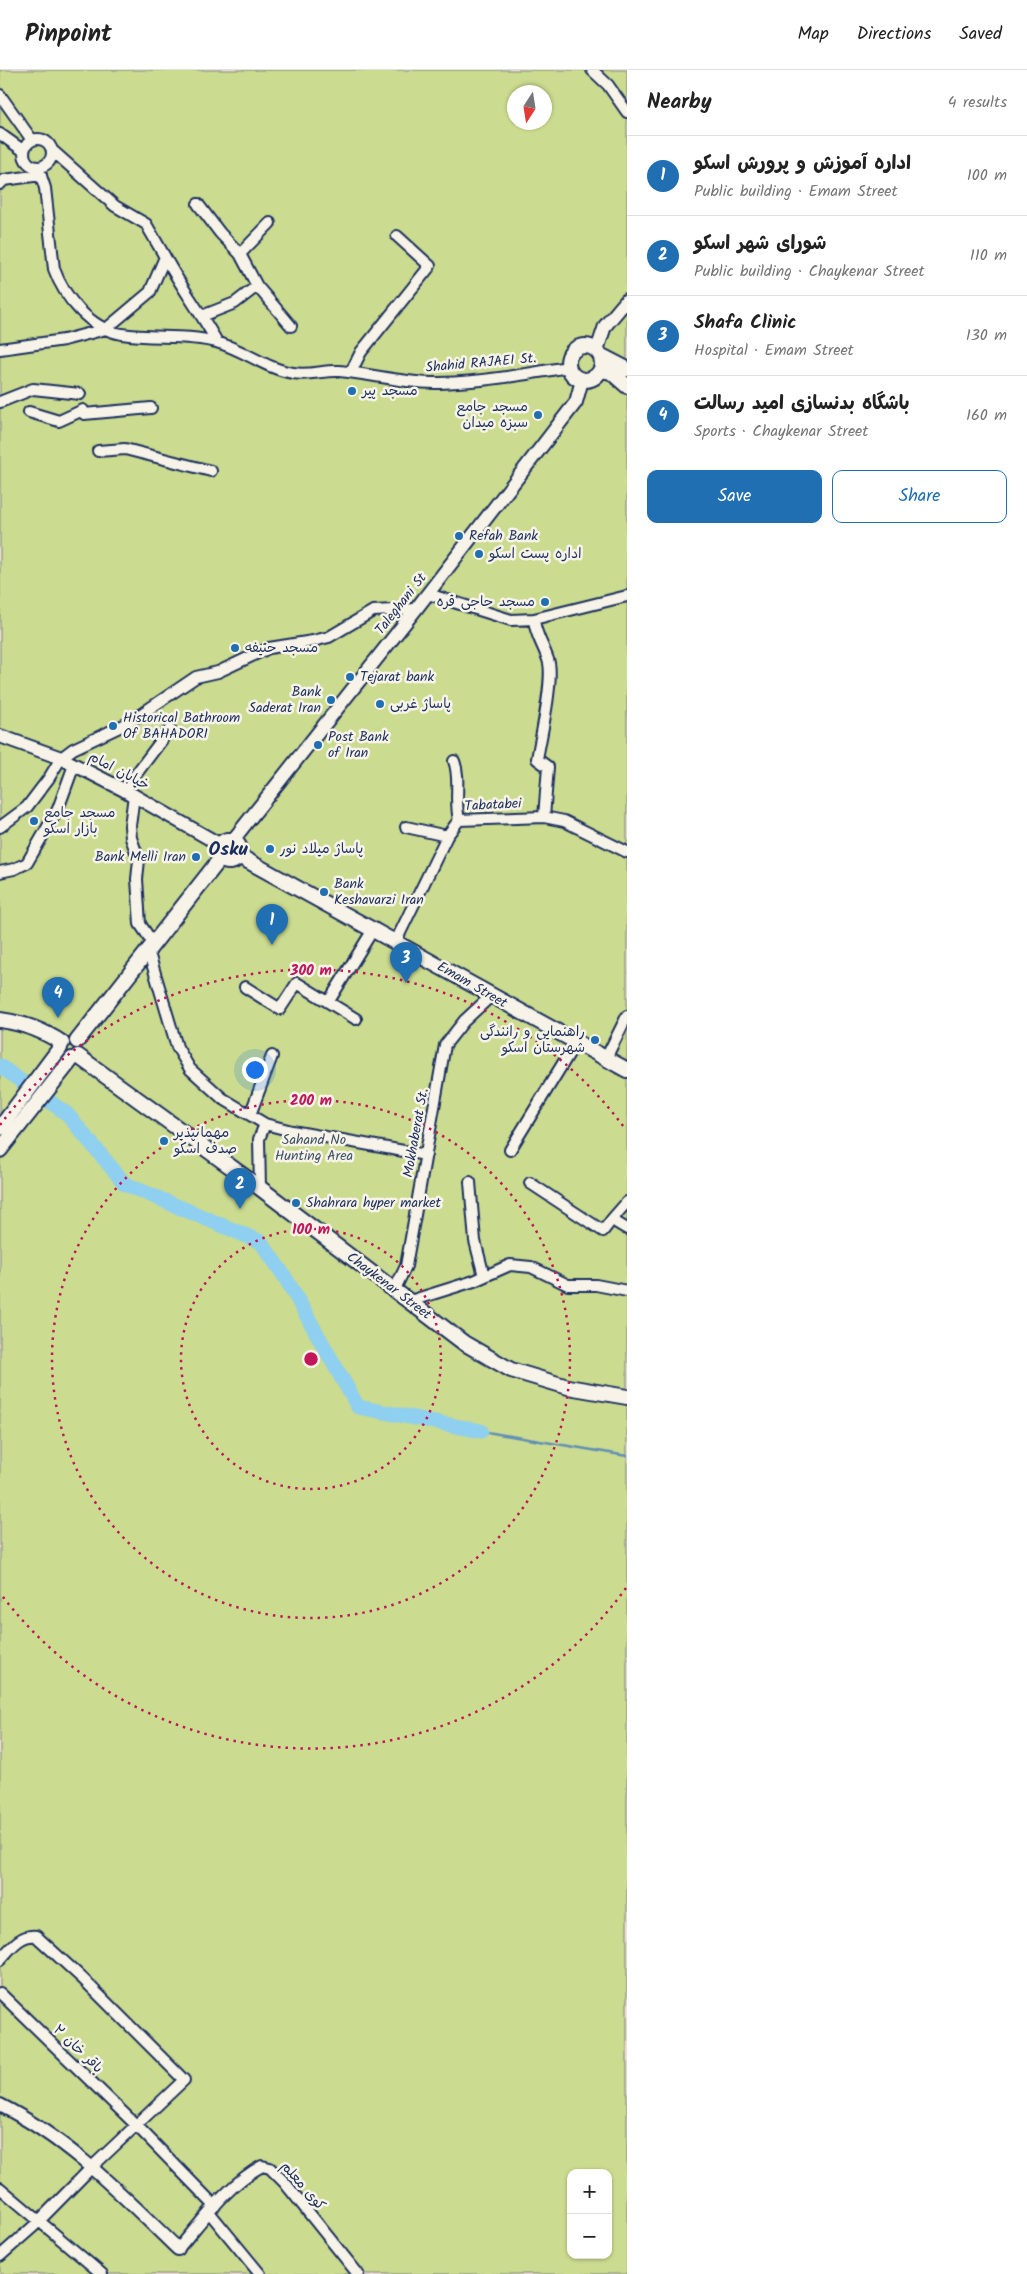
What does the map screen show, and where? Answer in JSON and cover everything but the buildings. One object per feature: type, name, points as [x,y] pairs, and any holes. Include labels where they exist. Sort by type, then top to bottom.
[{"type":"main road","points":[[599,353],[603,363],[601,370],[593,378],[582,380],[573,375],[568,367],[569,356],[577,348],[587,346],[627,369]]},
{"type":"main road","points":[[601,370],[611,372],[627,386]]},
{"type":"main road","points":[[225,840],[233,840],[240,848],[239,856],[230,862],[220,859],[217,852],[219,844],[225,840]]},
{"type":"main road","name":"Emam Street","points":[[239,856],[374,928],[491,996],[627,1070]]},
{"type":"main road","points":[[76,1041],[220,859]]},
{"type":"main road","points":[[0,1020],[23,1024],[50,1035],[61,1046],[63,1056],[75,1057]]},
{"type":"main road","points":[[0,1128],[67,1039],[76,1041]]},
{"type":"main road","points":[[0,1150],[80,1050],[76,1041]]},
{"type":"main road","name":"Chaykenar Street","points":[[75,1057],[260,1188],[464,1343],[511,1370],[568,1387],[627,1397]]},
{"type":"street","points":[[592,70],[608,84],[627,112]]},
{"type":"street","points":[[0,95],[32,140]]},
{"type":"street","points":[[0,134],[24,151],[29,164],[39,171],[45,188],[54,269],[57,277],[72,301],[83,313],[106,330]]},
{"type":"street","points":[[24,151],[32,140]]},
{"type":"street","points":[[32,140],[46,140],[53,151],[115,206],[146,224],[179,282],[217,342]]},
{"type":"street","points":[[0,184],[4,180],[39,171],[47,164],[53,151]]},
{"type":"street","points":[[198,204],[220,233],[240,254],[257,286],[291,326]]},
{"type":"street","points":[[240,254],[270,223]]},
{"type":"street","points":[[351,372],[361,352],[430,266],[397,236]]},
{"type":"street","points":[[0,349],[64,340],[106,330],[150,292],[165,257]]},
{"type":"street","points":[[202,316],[235,303],[257,286]]},
{"type":"street","points":[[599,353],[605,326],[627,300]]},
{"type":"street","name":"Shahid RAJAEI St.","points":[[106,330],[121,334],[180,336],[217,342],[292,373],[304,374],[333,370],[414,382],[441,383],[568,367]]},
{"type":"street","name":"Taleghani St","points":[[233,840],[428,594],[576,402],[582,380]]},
{"type":"street","points":[[0,402],[33,389],[80,394]]},
{"type":"street","points":[[29,412],[59,422],[84,412],[151,408]]},
{"type":"street","points":[[98,451],[126,449],[211,471]]},
{"type":"street","points":[[428,594],[511,620],[534,619],[627,596]]},
{"type":"street","points":[[0,827],[27,807],[49,778],[61,758],[73,749],[128,723],[196,677],[218,672],[270,648],[329,637],[373,611],[416,609]]},
{"type":"street","points":[[534,619],[538,640],[548,663],[548,691],[537,759],[548,766],[544,817]]},
{"type":"street","points":[[170,729],[129,793],[130,826],[131,838],[140,860],[137,879],[140,924],[151,947],[177,1047],[190,1069],[222,1098],[265,1124],[292,1131],[426,1155]]},
{"type":"street","name":"خیابان امام","points":[[0,736],[61,758],[129,793],[219,844]]},
{"type":"street","points":[[454,760],[457,769],[456,807],[459,820]]},
{"type":"street","points":[[0,872],[14,869],[27,863],[58,809],[74,765]]},
{"type":"street","name":"Tabatabei","points":[[396,941],[447,836],[459,820],[544,817],[564,821],[627,852]]},
{"type":"street","points":[[406,827],[447,836]]},
{"type":"street","points":[[329,1000],[374,928]]},
{"type":"street","points":[[245,988],[280,1009],[297,983],[329,1000],[356,1019]]},
{"type":"street","name":"Mokhaberat St.","points":[[395,1290],[406,1266],[445,1045],[464,1021],[491,996]]},
{"type":"street","points":[[606,1058],[627,1016]]},
{"type":"street","points":[[510,1150],[576,1042]]},
{"type":"street","points":[[250,1115],[272,1056]]},
{"type":"street","points":[[260,1188],[259,1139],[265,1124]]},
{"type":"street","points":[[470,1182],[475,1241],[484,1276]]},
{"type":"street","points":[[530,1182],[603,1230],[627,1202]]},
{"type":"street","points":[[613,1218],[627,1229]]},
{"type":"street","points":[[410,1302],[510,1265],[531,1267],[568,1285],[596,1285],[627,1291]]},
{"type":"street","points":[[0,1960],[21,1939],[29,1935],[36,1936],[77,1973],[184,2080],[138,2126],[93,2166],[38,2222],[0,2256]]},
{"type":"street","name":"باقر خان ۲","points":[[0,1993],[138,2126],[212,2209],[260,2274]]},
{"type":"street","points":[[0,2105],[23,2116],[93,2166],[178,2249]]},
{"type":"street","name":"کوی معلم","points":[[178,2249],[212,2209],[254,2170],[262,2166],[270,2168],[285,2183],[358,2274]]},
{"type":"street","points":[[0,2188],[102,2274]]},
{"type":"green space","name":"Sahand No Hunting Area","points":[[0,70],[627,70],[627,2274],[0,2274]]},
{"type":"waterway","points":[[0,1066],[67,1114],[125,1184],[261,1242],[285,1277],[358,1407],[481,1431]]},
{"type":"waterway","points":[[481,1431],[627,1456]]},
{"type":"place","name":"مسجد پیر","points":[[352,391]]},
{"type":"place","name":"مسجد جامع سبزه میدان","points":[[538,415]]},
{"type":"place","name":"Refah Bank","points":[[459,536]]},
{"type":"place","name":"اداره پست اسکو","points":[[479,554]]},
{"type":"place","name":"مسجد حاجی قره","points":[[545,602]]},
{"type":"place","name":"مسجد حنیفه","points":[[235,648]]},
{"type":"place","name":"Tejarat bank","points":[[350,677]]},
{"type":"place","name":"Bank Saderat Iran","points":[[331,700]]},
{"type":"place","name":"پاساژ غربی","points":[[380,704]]},
{"type":"place","name":"Historical Bathroom Of BAHADORI","points":[[113,726]]},
{"type":"place","name":"Post Bank of Iran","points":[[318,745]]},
{"type":"place","name":"مسجد جامع بازار اسکو","points":[[34,821]]},
{"type":"place","name":"پاساژ میلاد نور","points":[[270,849]]},
{"type":"place","name":"Bank Melli Iran","points":[[196,857]]},
{"type":"place","name":"Bank Keshavarzi Iran","points":[[324,892]]},
{"type":"place","name":"اداره آموزش و پرورش اسکو","points":[[272,945]]},
{"type":"place","name":"Shafa Clinic","points":[[406,983]]},
{"type":"place","name":"باشگاه بدنسازی امید رسالت","points":[[58,1018]]},
{"type":"place","name":"راهنمایی و رانندگی شهرستان اسکو","points":[[595,1040]]},
{"type":"place","name":"مهمانپذیر صدف اسکو","points":[[164,1141]]},
{"type":"place","name":"Shahrara hyper market","points":[[296,1203]]},
{"type":"place","name":"شورای شهر اسکو","points":[[240,1209]]},
{"type":"district","name":"Osku","points":[[228,850]]}]
